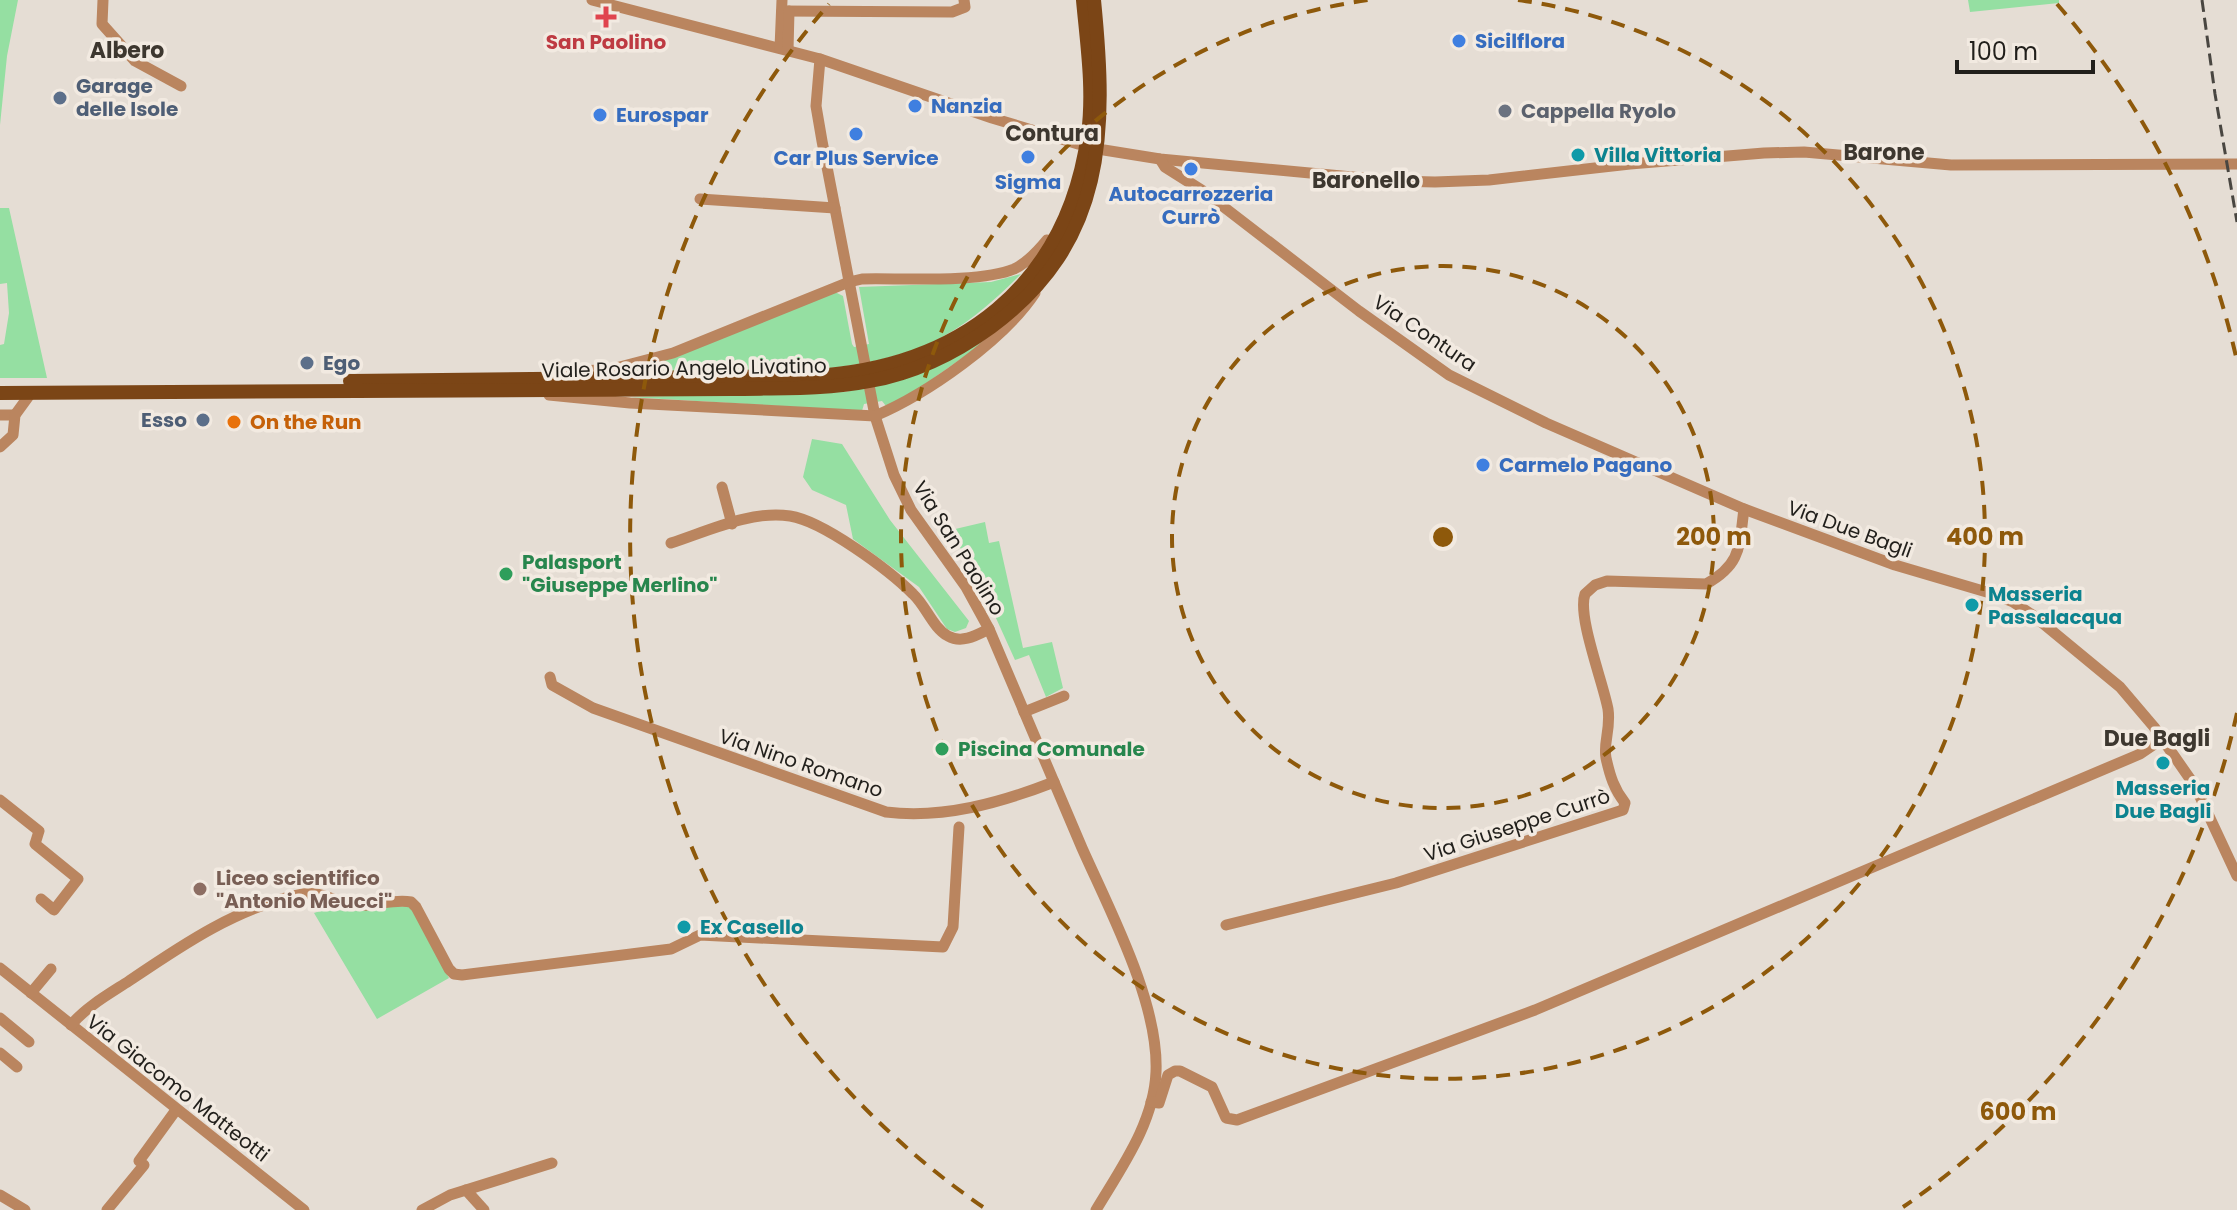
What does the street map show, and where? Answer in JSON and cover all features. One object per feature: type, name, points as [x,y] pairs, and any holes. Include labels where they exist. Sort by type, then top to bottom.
[{"type":"main road","name":"Viale Rosario Angelo Livatino","points":[[0,393],[811,376],[869,371],[894,364],[944,344],[1003,303],[1037,267],[1067,215],[1080,175],[1088,131],[1090,82],[1083,0]]},
{"type":"main road","name":"Viale Rosario Angelo Livatino","points":[[0,384],[492,384],[731,389],[843,385],[918,368],[959,349],[1001,320],[1047,276],[1080,219],[1095,164],[1101,81],[1094,0]]},
{"type":"street","points":[[103,0],[102,24],[135,61],[181,86]]},
{"type":"street","points":[[592,0],[820,59],[1078,144]]},
{"type":"street","points":[[784,49],[784,7],[952,12],[965,7],[964,0]]},
{"type":"street","name":"Via San Paolino","points":[[820,59],[816,106],[872,403],[894,475],[911,510],[966,587],[989,629],[1110,912],[1149,1012],[1155,1042],[1156,1074],[1151,1102],[1128,1156],[1096,1210]]},
{"type":"street","points":[[1104,150],[1160,159],[1435,182],[1804,152],[1951,165],[2237,164]]},
{"type":"street","name":"Via Contura","points":[[1160,159],[1165,167],[1203,191],[1359,311],[1449,375],[1546,423],[1744,509]]},
{"type":"street","points":[[700,199],[835,208]]},
{"type":"street","points":[[492,384],[612,369],[642,362],[697,344],[862,279],[979,276],[1009,271],[1028,260],[1067,215]]},
{"type":"street","points":[[492,384],[630,403],[875,416],[900,406],[1008,328],[1047,276]]},
{"type":"street","points":[[0,447],[13,435],[15,415],[31,393]]},
{"type":"street","points":[[0,415],[15,415]]},
{"type":"street","points":[[722,487],[732,524]]},
{"type":"street","name":"Via Due Bagli","points":[[1744,509],[1895,565],[1990,593],[2013,602],[2034,616],[2120,687],[2162,739],[2195,786],[2237,876]]},
{"type":"street","name":"Via Giuseppe Currò","points":[[1226,925],[1396,883],[1623,810],[1625,803],[1614,788],[1605,756],[1610,731],[1608,712],[1584,615],[1585,594],[1595,585],[1607,581],[1706,584],[1734,562],[1744,509]]},
{"type":"street","points":[[671,543],[751,518],[781,515],[809,520],[842,540],[915,595],[950,637],[963,639],[989,629]]},
{"type":"street","name":"Via Nino Romano","points":[[550,677],[552,685],[593,708],[886,812],[924,815],[961,810],[1054,782]]},
{"type":"street","points":[[1024,712],[1064,696]]},
{"type":"street","points":[[1151,1102],[1159,1103],[1168,1075],[1180,1071],[1212,1087],[1226,1118],[1237,1120],[1535,1010],[2140,754],[2162,739]]},
{"type":"street","points":[[0,800],[39,831],[35,844],[78,879],[54,910],[41,899]]},
{"type":"street","points":[[71,1025],[102,999],[183,945],[250,909],[307,893],[318,893],[352,905],[411,902],[449,969],[454,974],[462,975],[671,949],[700,935],[943,947],[953,927],[959,827]]},
{"type":"street","points":[[31,993],[51,969]]},
{"type":"street","name":"Via Giacomo Matteotti","points":[[1,972],[304,1210]]},
{"type":"street","points":[[0,1018],[29,1042]]},
{"type":"street","points":[[0,1053],[17,1067]]},
{"type":"street","points":[[107,1210],[144,1165],[139,1161],[176,1110]]},
{"type":"street","points":[[422,1210],[450,1195],[552,1163]]},
{"type":"street","points":[[466,1190],[484,1210]]},
{"type":"street","points":[[0,1195],[25,1210]]},
{"type":"green space","points":[[0,0],[18,0],[7,56],[0,125]]},
{"type":"green space","points":[[1968,0],[2059,0],[2059,3],[1970,12]]},
{"type":"green space","points":[[0,208],[9,208],[47,378],[0,378],[0,345],[4,344],[9,313],[7,283],[0,284]]},
{"type":"green space","points":[[1021,274],[989,304],[954,330],[928,344],[894,356],[857,364],[779,372],[625,371],[835,292],[843,296],[852,344],[854,347],[869,344],[859,287],[991,282]]},
{"type":"green space","points":[[992,337],[901,401],[886,406],[882,401],[864,404],[862,411],[629,397],[845,392],[920,374]]},
{"type":"green space","points":[[812,439],[842,444],[890,520],[969,621],[966,628],[955,632],[947,629],[919,587],[853,539],[846,505],[812,490],[803,477]]},
{"type":"green space","points":[[985,522],[989,543],[999,541],[1023,648],[1052,642],[1063,688],[1046,697],[1029,655],[1015,660],[951,530]]},
{"type":"green space","points":[[410,906],[449,978],[377,1019],[314,913]]},
{"type":"railway","points":[[2202,0],[2237,222]]},
{"type":"place","name":"San Paolino","points":[[606,17]]},
{"type":"place","name":"Sicilflora","points":[[1459,41]]},
{"type":"place","name":"Garage delle Isole","points":[[60,98]]},
{"type":"place","name":"Nanzia","points":[[915,106]]},
{"type":"place","name":"Cappella Ryolo","points":[[1505,111]]},
{"type":"place","name":"Eurospar","points":[[600,115]]},
{"type":"place","name":"Car Plus Service","points":[[856,134]]},
{"type":"place","name":"Villa Vittoria","points":[[1578,155]]},
{"type":"place","name":"Sigma","points":[[1028,157]]},
{"type":"place","name":"Autocarrozzeria Currò","points":[[1191,169]]},
{"type":"place","name":"Ego","points":[[307,363]]},
{"type":"place","name":"Esso","points":[[203,420]]},
{"type":"place","name":"On the Run","points":[[234,422]]},
{"type":"place","name":"Carmelo Pagano","points":[[1483,465]]},
{"type":"place","name":"Palasport \"Giuseppe Merlino\"","points":[[506,574]]},
{"type":"place","name":"Masseria Passalacqua","points":[[1972,605]]},
{"type":"place","name":"Piscina Comunale","points":[[942,749]]},
{"type":"place","name":"Masseria Due Bagli","points":[[2163,763]]},
{"type":"place","name":"Liceo scientifico \"Antonio Meucci\"","points":[[200,889]]},
{"type":"place","name":"Ex Casello","points":[[684,927]]},
{"type":"district","name":"Albero","points":[[127,50]]},
{"type":"district","name":"Contura","points":[[1052,133]]},
{"type":"district","name":"Barone","points":[[1884,152]]},
{"type":"district","name":"Baronello","points":[[1366,180]]},
{"type":"district","name":"Due Bagli","points":[[2157,738]]}]
